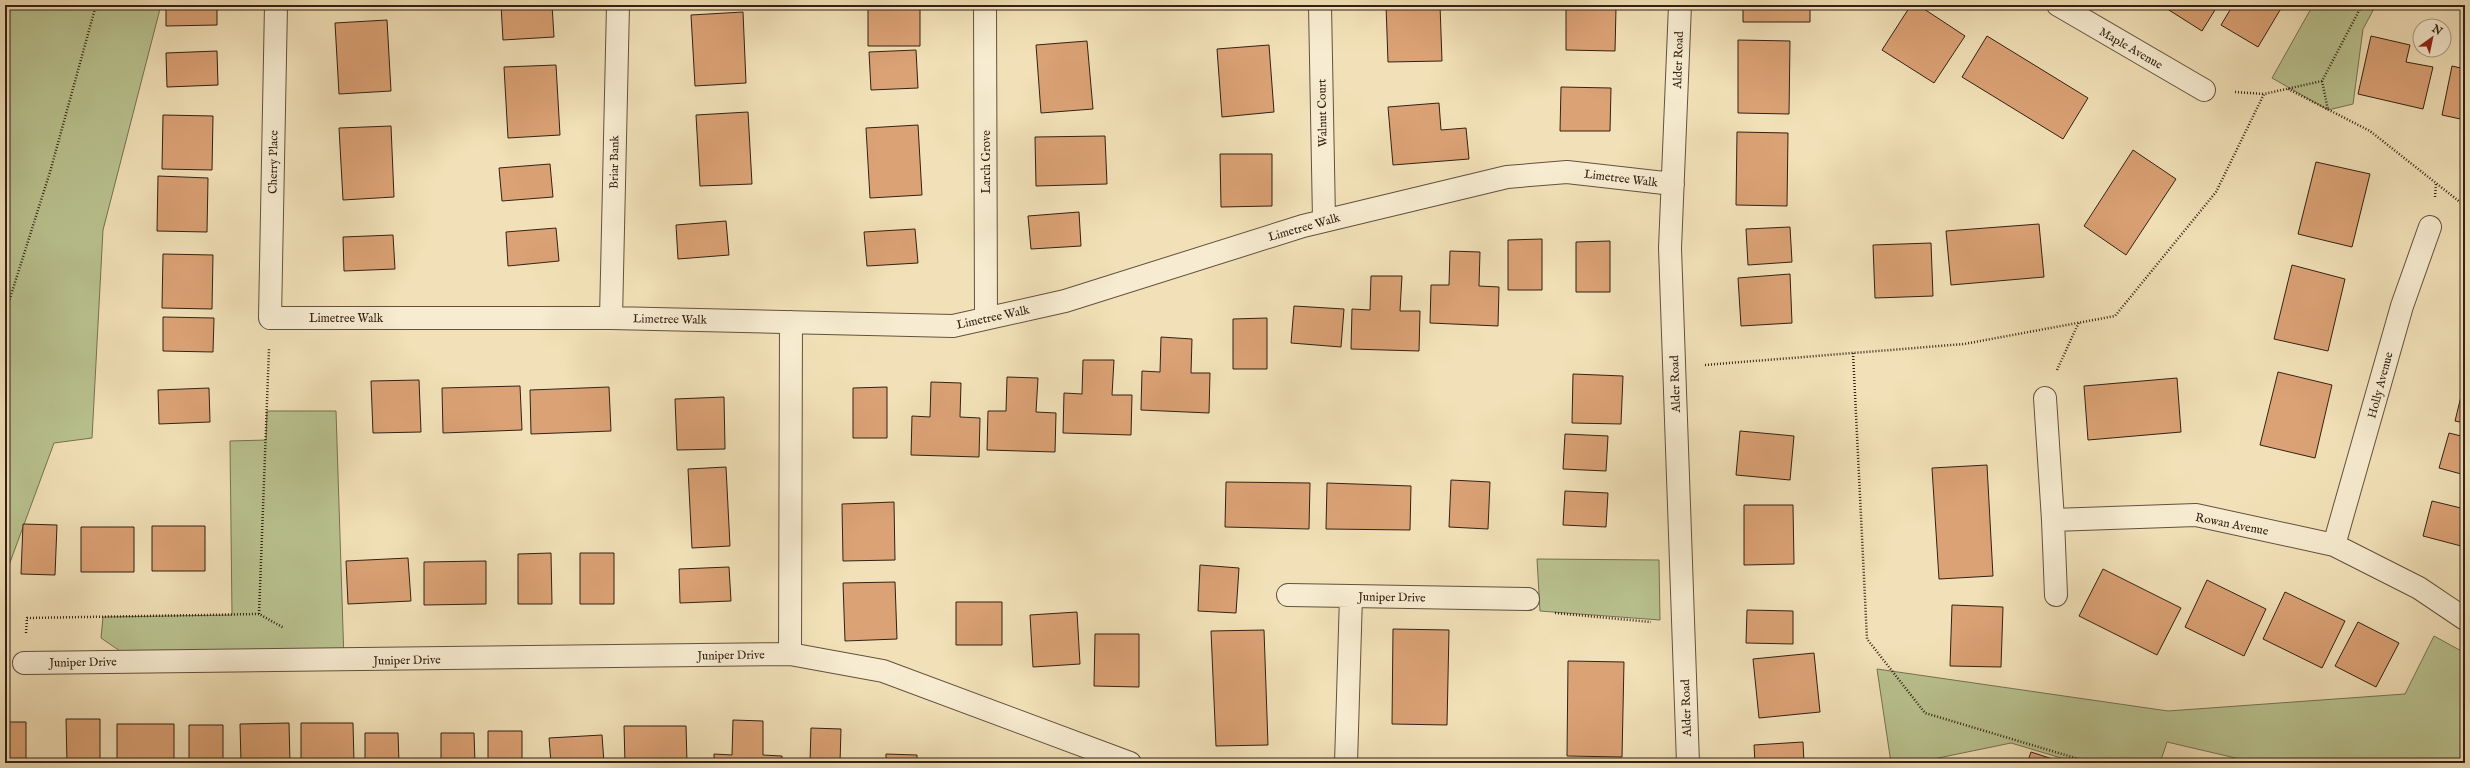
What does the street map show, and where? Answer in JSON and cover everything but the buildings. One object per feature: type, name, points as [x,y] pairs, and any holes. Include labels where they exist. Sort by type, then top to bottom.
[{"type":"street","name":"Cherry Place","points":[[270,318],[276,5]]},
{"type":"street","name":"Briar Bank","points":[[611,318],[618,5]]},
{"type":"street","name":"Larch Grove","points":[[985,5],[986,318]]},
{"type":"street","name":"Walnut Court","points":[[1320,5],[1324,220]]},
{"type":"street","name":"Alder Road","points":[[1680,5],[1670,248],[1688,763]]},
{"type":"street","name":"Maple Avenue","points":[[2058,5],[2204,90]]},
{"type":"street","name":"Limetree Walk","points":[[270,318],[611,318],[953,326],[1065,301],[1324,220],[1507,177],[1567,172],[1673,184]]},
{"type":"street","name":"Holly Avenue","points":[[2334,545],[2402,306],[2430,227]]},
{"type":"street","points":[[790,654],[792,322]]},
{"type":"street","points":[[2045,398],[2056,595]]},
{"type":"street","name":"Rowan Avenue","points":[[2053,520],[2196,515],[2334,545],[2419,588],[2465,619]]},
{"type":"street","points":[[1288,595],[1351,596]]},
{"type":"street","name":"Juniper Drive","points":[[1346,763],[1351,596],[1528,599]]},
{"type":"street","name":"Juniper Drive","points":[[24,663],[790,654],[883,670],[1130,763]]},
{"type":"path","points":[[5,314],[50,172],[96,5]]},
{"type":"path","points":[[2328,110],[2322,81],[2362,5]]},
{"type":"path","points":[[1674,368],[1964,344],[2115,316],[2216,192],[2264,94],[2322,81]]},
{"type":"path","points":[[2288,89],[2370,131],[2465,206]]},
{"type":"path","points":[[259,614],[270,318]]},
{"type":"path","points":[[2045,398],[2079,322]]},
{"type":"path","points":[[1853,353],[1867,639],[1925,713],[2092,763]]},
{"type":"path","points":[[1528,599],[1540,611],[1684,625]]},
{"type":"green space","points":[[5,5],[161,5],[103,230],[92,438],[54,443],[5,576]]},
{"type":"green space","points":[[2313,5],[2376,5],[2363,29],[2353,104],[2328,110],[2272,78]]},
{"type":"green space","points":[[267,411],[336,411],[344,661],[136,662],[101,638],[103,617],[232,615],[230,441],[266,440]]},
{"type":"green space","points":[[1537,559],[1659,560],[1660,620],[1540,611]]},
{"type":"green space","points":[[2434,636],[2465,653],[2465,763],[2257,763],[2167,742],[2160,763],[2078,763],[2011,743],[1914,763],[1891,763],[1877,669],[2168,711],[2405,694]]}]
